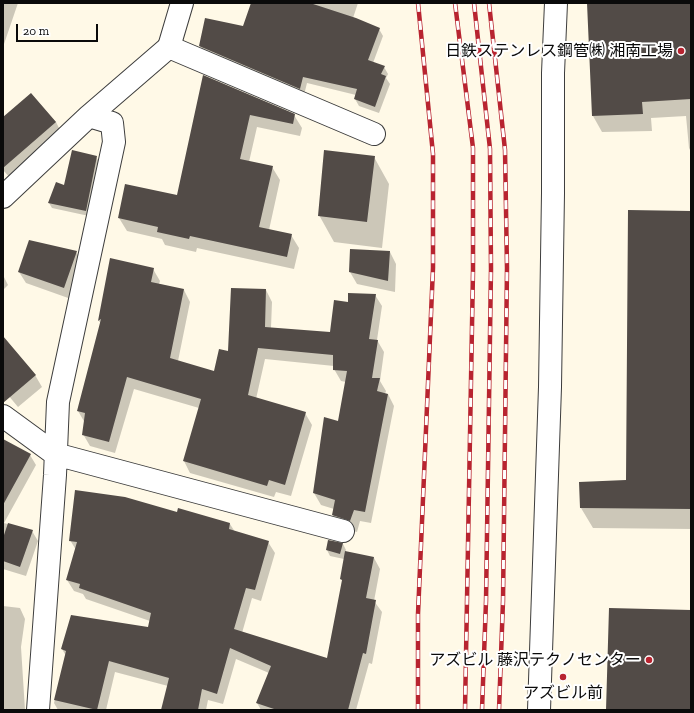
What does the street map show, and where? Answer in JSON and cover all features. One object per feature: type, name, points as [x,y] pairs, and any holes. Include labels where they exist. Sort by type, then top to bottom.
[{"type":"street","points":[[3,197],[89,116],[169,47],[182,3]]},
{"type":"street","points":[[539,710],[550,387],[553,73],[556,3]]},
{"type":"street","points":[[169,47],[374,134]]},
{"type":"street","points":[[38,710],[58,402],[114,142],[112,123],[89,116]]},
{"type":"street","points":[[3,416],[55,454],[343,531]]},
{"type":"building","points":[[251,3],[310,3],[356,18],[380,28],[368,60],[385,66],[381,74],[386,76],[375,107],[354,99],[357,89],[303,77],[300,89],[199,46],[205,18],[243,26]]},
{"type":"building","points":[[587,3],[691,3],[691,99],[642,102],[643,114],[592,116]]},
{"type":"building","points":[[203,75],[295,114],[293,124],[250,115],[240,159],[273,166],[259,227],[292,234],[287,257],[190,236],[189,239],[157,232],[158,227],[118,218],[125,184],[177,195]]},
{"type":"building","points":[[31,93],[56,122],[3,168],[3,117]]},
{"type":"building","points":[[72,150],[97,156],[86,211],[48,203],[56,182],[64,185]]},
{"type":"building","points":[[324,150],[375,156],[367,222],[318,216]]},
{"type":"building","points":[[628,210],[691,211],[691,509],[580,508],[579,482],[626,480]]},
{"type":"building","points":[[29,240],[77,251],[64,288],[18,272]]},
{"type":"building","points":[[350,249],[390,251],[388,281],[349,272]]},
{"type":"building","points":[[110,258],[154,268],[151,282],[184,289],[170,358],[214,371],[219,349],[228,351],[231,288],[266,289],[265,327],[330,332],[334,300],[348,302],[348,293],[376,294],[369,339],[378,340],[372,378],[380,378],[377,391],[388,394],[365,512],[354,510],[350,521],[332,515],[335,500],[313,493],[324,417],[338,421],[347,371],[333,370],[333,355],[258,348],[248,395],[306,412],[285,485],[269,480],[267,486],[183,461],[201,399],[127,377],[109,442],[82,435],[85,413],[77,411],[101,319],[98,321]]},
{"type":"building","points":[[3,336],[36,375],[3,403]]},
{"type":"building","points":[[3,439],[31,454],[3,505]]},
{"type":"building","points":[[75,490],[125,497],[177,512],[178,508],[230,523],[229,529],[269,541],[255,590],[246,588],[234,629],[327,658],[342,580],[340,579],[345,551],[374,557],[366,598],[376,600],[366,654],[363,653],[348,710],[277,710],[256,703],[271,666],[230,648],[217,694],[202,689],[198,710],[161,710],[169,678],[109,661],[97,710],[54,700],[66,651],[61,649],[71,615],[148,627],[151,613],[79,588],[80,584],[66,580],[77,542],[69,541]]},
{"type":"building","points":[[8,523],[33,530],[20,567],[3,561],[3,538]]},
{"type":"building","points":[[328,540],[343,543],[340,554],[326,550]]},
{"type":"building","name":"アズビル 藤沢テクノセンター","points":[[609,608],[691,610],[691,710],[606,710]]},
{"type":"railway","points":[[418,3],[433,154],[433,268],[418,614],[418,710]]},
{"type":"railway","points":[[455,3],[473,148],[473,271],[465,710]]},
{"type":"railway","points":[[474,3],[490,149],[491,269],[486,601],[482,710]]},
{"type":"railway","points":[[489,3],[505,150],[507,268],[503,601],[499,710]]},
{"type":"place","name":"日鉄ステンレス鋼管㈱ 湘南工場","points":[[681,51]]},
{"type":"place","name":"アズビル 藤沢テクノセンター","points":[[649,660]]},
{"type":"place","name":"アズビル前","points":[[563,677]]}]
